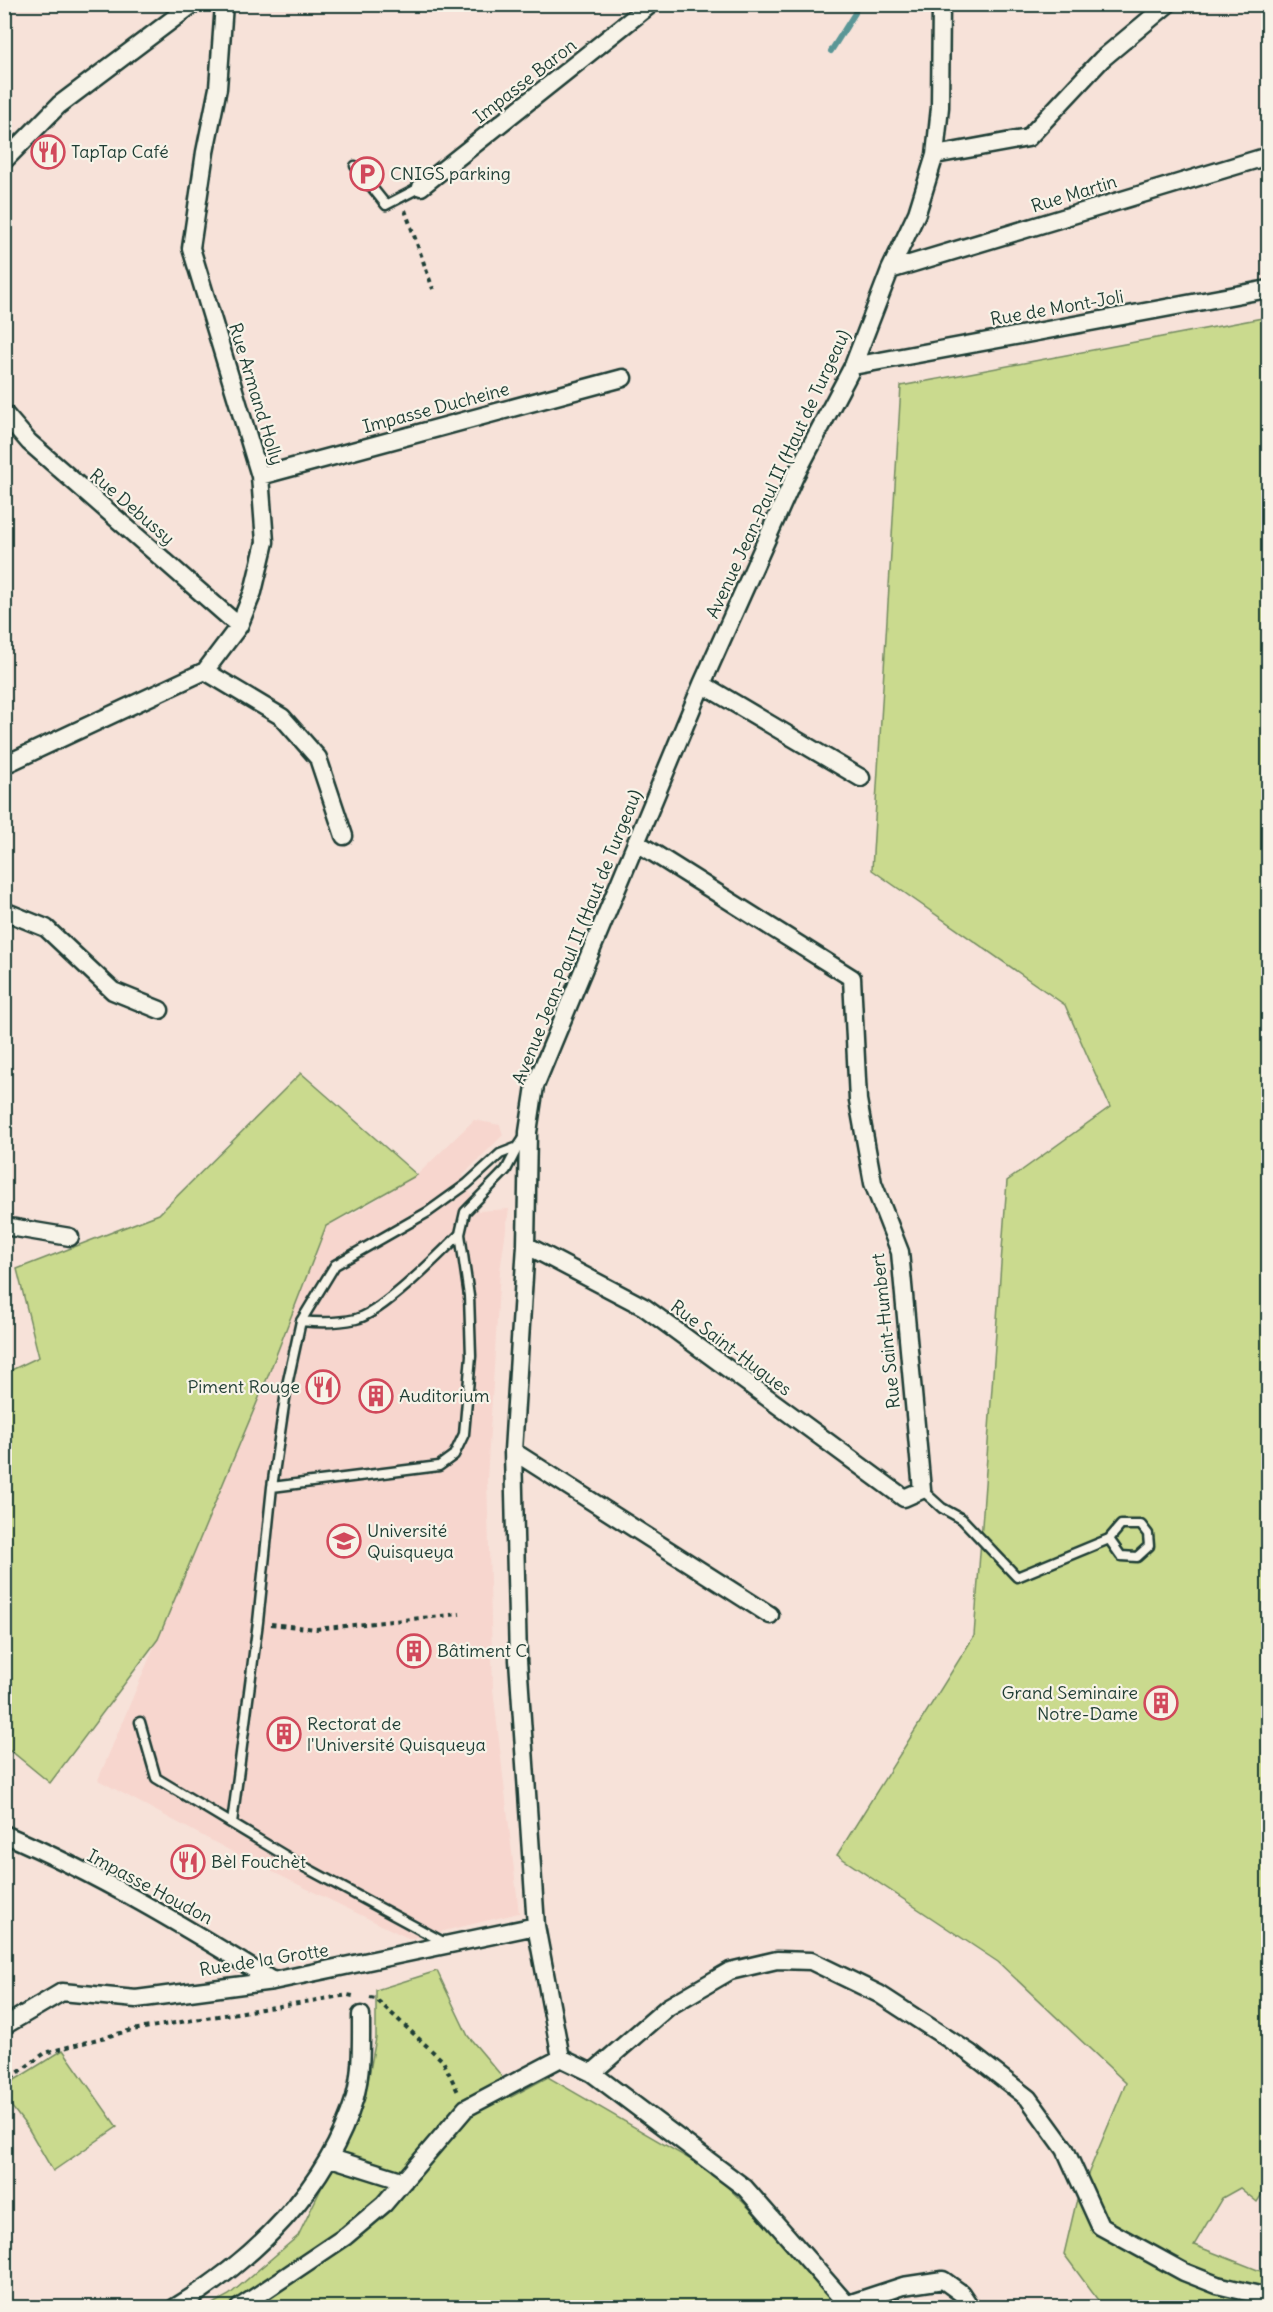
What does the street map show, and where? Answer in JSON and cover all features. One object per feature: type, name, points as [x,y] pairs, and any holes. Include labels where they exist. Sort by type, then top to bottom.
[{"type":"street","points":[[4,161],[59,105],[193,4]]},
{"type":"street","name":"Rue Armand Holly","points":[[4,765],[205,671],[239,626],[253,592],[266,542],[260,476],[191,248],[205,152],[218,88],[224,4]]},
{"type":"street","name":"Impasse Baron","points":[[421,187],[651,4]]},
{"type":"street","name":"Avenue Jean-Paul II (Haut de Turgeau)","points":[[561,2058],[536,1926],[518,1660],[513,1451],[526,1245],[528,1132],[535,1086],[702,684],[795,476],[853,366],[890,270],[917,213],[935,155],[940,107],[941,4]]},
{"type":"street","points":[[935,155],[1028,138],[1102,59],[1168,4]]},
{"type":"street","name":"Rue Martin","points":[[890,270],[1269,156]]},
{"type":"street","name":"Rue de Mont-Joli","points":[[853,366],[1269,289]]},
{"type":"street","name":"Impasse Ducheine","points":[[260,476],[623,378]]},
{"type":"street","name":"Rue Debussy","points":[[4,413],[29,442],[239,626]]},
{"type":"street","points":[[205,671],[282,717],[318,758],[344,836]]},
{"type":"street","points":[[702,684],[861,778]]},
{"type":"street","name":"Rue Saint-Humbert","points":[[636,842],[852,978],[858,1100],[873,1183],[900,1252],[922,1490]]},
{"type":"street","points":[[4,911],[46,928],[113,991],[160,1010]]},
{"type":"street","points":[[4,1226],[70,1238]]},
{"type":"street","name":"Rue Saint-Hugues","points":[[526,1245],[644,1307],[904,1498],[922,1490]]},
{"type":"street","points":[[513,1451],[770,1615]]},
{"type":"street","name":"Impasse Houdon","points":[[4,1834],[39,1849],[208,1941],[273,1981]]},
{"type":"street","name":"Rue de la Grotte","points":[[4,2026],[62,1992],[136,2000],[273,1981],[450,1946],[536,1926]]},
{"type":"street","points":[[592,2073],[668,2007],[730,1971],[777,1960],[811,1961],[879,1994],[970,2053],[1028,2098],[1065,2149],[1100,2226],[1184,2272],[1217,2285],[1269,2297]]},
{"type":"street","points":[[174,2307],[212,2285],[247,2256],[294,2206],[331,2158],[355,2097],[361,2064],[362,2015]]},
{"type":"street","points":[[239,2307],[346,2236],[384,2204],[466,2108],[561,2058],[592,2073],[745,2188],[849,2306],[903,2286],[943,2280],[961,2293],[971,2307]]},
{"type":"street","points":[[331,2158],[404,2181]]},
{"type":"lane","points":[[355,166],[386,205],[421,187]]},
{"type":"lane","points":[[272,1487],[439,1466],[454,1455],[464,1434],[471,1356],[469,1296],[460,1234],[465,1212],[506,1170],[528,1132]]},
{"type":"lane","points":[[232,1823],[258,1622],[272,1487],[287,1385],[301,1321],[335,1265],[428,1212],[467,1184],[500,1154],[518,1147]]},
{"type":"lane","points":[[301,1321],[322,1323],[359,1319],[419,1275],[460,1234]]},
{"type":"lane","points":[[922,1490],[942,1508],[962,1520],[1017,1576],[1109,1539],[1121,1525],[1141,1525],[1148,1534],[1149,1546],[1137,1557],[1121,1556],[1109,1539]]},
{"type":"lane","points":[[140,1722],[156,1778],[299,1863],[450,1946]]},
{"type":"path","points":[[400,198],[433,289]]},
{"type":"path","points":[[258,1622],[316,1629],[418,1616],[460,1614]]},
{"type":"path","points":[[4,2083],[45,2053],[132,2030],[348,1995],[376,1999],[443,2061],[466,2108]]},
{"type":"shaded area","name":"Université Quisqueya","points":[[474,1120],[500,1125],[503,1135],[463,1175],[478,1211],[509,1209],[500,1271],[487,1479],[493,1689],[519,1913],[410,1939],[244,1858],[98,1780],[268,1376],[326,1226],[354,1213],[417,1175]]},
{"type":"green space","points":[[1268,317],[1268,2185],[1257,2202],[1240,2188],[1222,2198],[1194,2245],[1268,2274],[1268,2307],[1103,2307],[1064,2254],[1076,2203],[1126,2083],[998,1962],[837,1855],[974,1636],[1007,1181],[1110,1107],[1065,1005],[872,870],[901,386]]},
{"type":"green space","points":[[301,1073],[417,1175],[326,1226],[268,1376],[158,1639],[50,1783],[11,1751],[5,1754],[5,1373],[39,1357],[17,1269],[159,1214]]},
{"type":"green space","points":[[437,1971],[468,2036],[500,2074],[511,2097],[548,2077],[712,2172],[851,2307],[205,2308],[229,2295],[298,2236],[365,2098],[376,2038],[376,1990]]},
{"type":"green space","points":[[63,2050],[117,2127],[53,2171],[28,2128],[5,2098],[5,2086]]},
{"type":"waterway","points":[[831,51],[855,13],[856,4]]},
{"type":"place","name":"TapTap Café","points":[[48,152]]},
{"type":"place","name":"CNIGS parking","points":[[367,174]]},
{"type":"place","name":"Piment Rouge","points":[[323,1387]]},
{"type":"place","name":"Auditorium","points":[[376,1396]]},
{"type":"place","name":"Université Quisqueya","points":[[344,1541]]},
{"type":"place","name":"Bâtiment C","points":[[414,1651]]},
{"type":"place","name":"Grand Seminaire Notre-Dame","points":[[1161,1703]]},
{"type":"place","name":"Rectorat de l'Université Quisqueya","points":[[284,1734]]},
{"type":"place","name":"Bèl Fouchèt","points":[[188,1862]]}]
